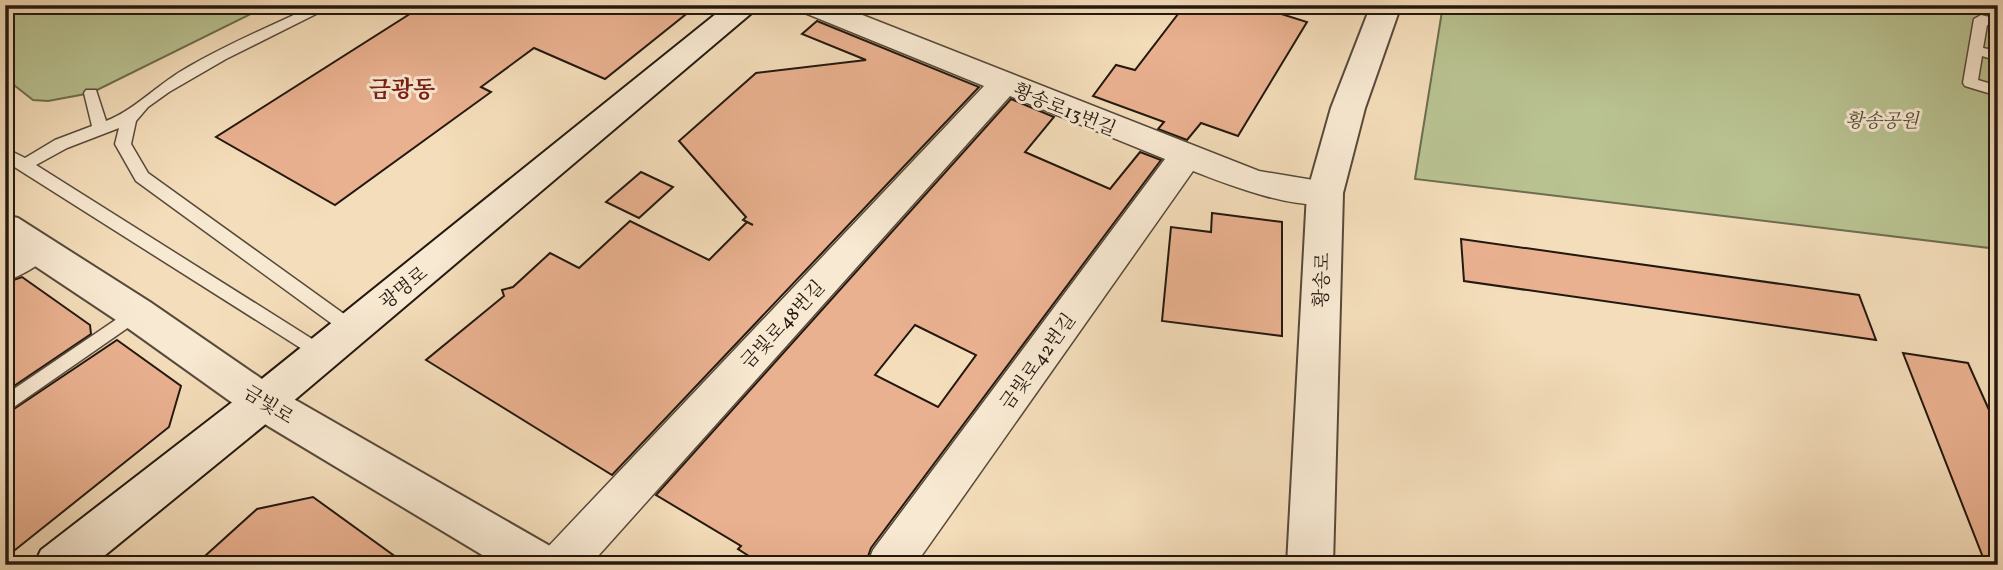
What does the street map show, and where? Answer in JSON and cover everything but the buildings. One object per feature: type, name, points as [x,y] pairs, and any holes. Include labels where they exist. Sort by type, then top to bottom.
[{"type":"street","name":"광명로","points":[[57,565],[263,402],[746,5]]},
{"type":"street","name":"황송로13번길","points":[[810,5],[1185,157],[1254,182],[1325,193]]},
{"type":"street","name":"황송로","points":[[1310,565],[1325,193],[1348,108],[1386,5]]},
{"type":"street","name":"금빛로48번길","points":[[561,565],[1003,84]]},
{"type":"street","name":"금빛로42번길","points":[[889,565],[1185,157]]},
{"type":"street","name":"금빛로","points":[[15,248],[136,313],[263,402],[541,565]]},
{"type":"lane","points":[[24,166],[61,144],[129,118],[153,94],[327,5]]},
{"type":"lane","points":[[1998,24],[1981,19],[1970,83],[1998,91]]},
{"type":"lane","points":[[1975,50],[1998,56]]},
{"type":"lane","points":[[91,93],[100,127]]},
{"type":"lane","points":[[129,118],[123,144],[142,177],[352,329]]},
{"type":"lane","points":[[5,153],[321,354]]},
{"type":"lane","points":[[5,405],[136,313]]},
{"type":"green space","points":[[5,5],[269,5],[91,93],[48,101],[33,100],[5,78]]},
{"type":"green space","name":"황송공원","points":[[1443,5],[1998,5],[1998,249],[1415,179]]},
{"type":"district","name":"금광동","points":[[402,89]]}]
